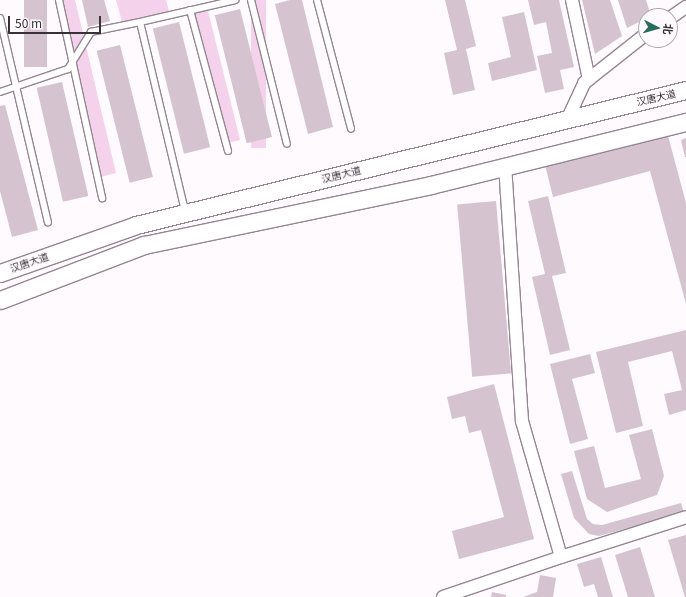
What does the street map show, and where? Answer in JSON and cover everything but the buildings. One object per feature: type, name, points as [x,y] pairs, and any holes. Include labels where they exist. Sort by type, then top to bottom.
[{"type":"main road","name":"汉唐大道","points":[[0,273],[136,225],[686,90]]},
{"type":"main road","points":[[0,300],[144,245],[431,185],[505,165],[686,122]]},
{"type":"street","points":[[572,0],[589,79]]},
{"type":"street","points":[[568,118],[589,79],[638,40]]},
{"type":"street","points":[[505,165],[522,422],[561,557]]},
{"type":"street","points":[[443,597],[686,517]]},
{"type":"lane","points":[[59,0],[102,198]]},
{"type":"lane","points":[[0,92],[68,69],[91,32],[140,22],[213,3],[236,0]]},
{"type":"lane","points":[[251,0],[287,144]]},
{"type":"lane","points":[[317,0],[351,129]]},
{"type":"lane","points":[[190,10],[228,152]]},
{"type":"lane","points":[[0,18],[48,222]]},
{"type":"lane","points":[[140,22],[185,213]]},
{"type":"shaded area","points":[[58,0],[75,0],[116,173],[97,178]]},
{"type":"shaded area","points":[[116,0],[166,0],[170,15],[123,25]]},
{"type":"shaded area","points":[[251,0],[266,0],[266,148],[251,148]]},
{"type":"shaded area","points":[[207,7],[240,140],[224,144],[191,11]]}]
